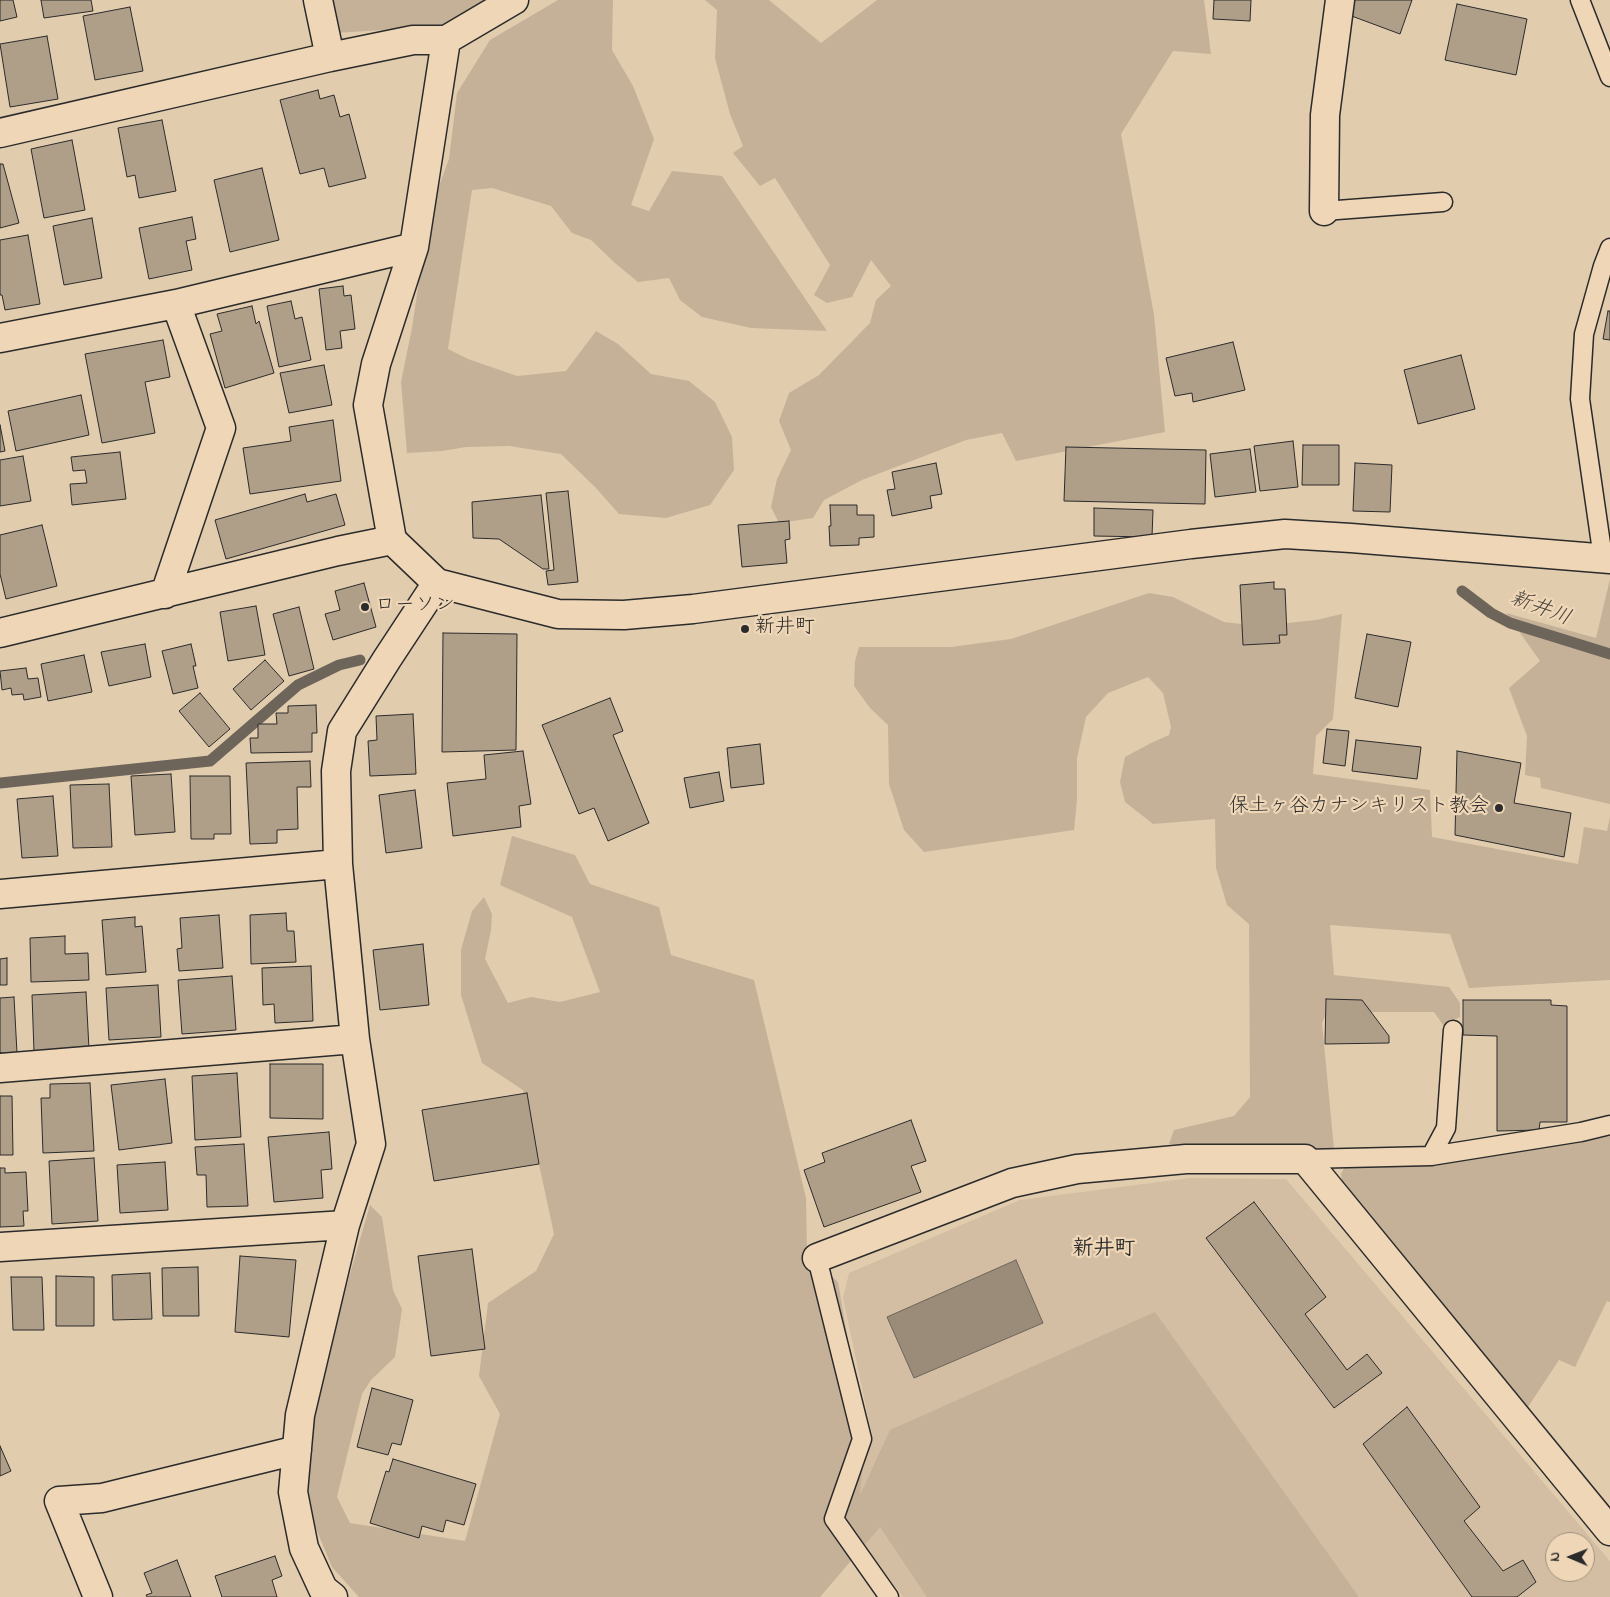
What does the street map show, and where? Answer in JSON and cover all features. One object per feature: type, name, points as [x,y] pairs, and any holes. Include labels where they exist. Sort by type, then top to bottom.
[{"type":"street","points":[[318,0],[330,57]]},
{"type":"street","points":[[0,132],[330,57],[413,40],[446,40],[514,0]]},
{"type":"street","points":[[1324,212],[1325,115],[1340,0]]},
{"type":"street","points":[[446,40],[414,247],[376,364],[368,405],[392,540],[438,583],[558,614],[624,615],[693,609],[1191,544],[1285,534],[1606,559]]},
{"type":"street","points":[[0,338],[176,304],[414,247]]},
{"type":"street","points":[[165,594],[221,428],[176,304]]},
{"type":"street","points":[[0,634],[338,551],[392,540]]},
{"type":"street","points":[[333,1597],[323,1589],[304,1548],[294,1492],[300,1415],[346,1226],[370,1144],[355,1039],[338,864],[336,771],[342,731],[438,583]]},
{"type":"street","points":[[0,894],[338,864]]},
{"type":"street","points":[[0,1068],[355,1039]]},
{"type":"street","points":[[817,1258],[1012,1183],[1077,1169],[1186,1159],[1305,1159],[1610,1531]]},
{"type":"street","points":[[0,1247],[346,1226]]},
{"type":"street","points":[[98,1597],[59,1501],[102,1498],[297,1450]]},
{"type":"lane","points":[[1580,0],[1610,77]]},
{"type":"lane","points":[[1324,212],[1443,202]]},
{"type":"lane","points":[[1606,559],[1580,399],[1584,334],[1610,248]]},
{"type":"lane","points":[[1606,559],[1602,511],[1610,509]]},
{"type":"lane","points":[[1431,1156],[1446,1128],[1452,1030]]},
{"type":"lane","points":[[1305,1159],[1431,1156],[1582,1132],[1610,1125]]},
{"type":"lane","points":[[817,1258],[862,1439],[834,1519],[889,1597]]},
{"type":"shaded area","points":[[331,0],[488,0],[449,26],[335,33]]},
{"type":"shaded area","points":[[558,0],[613,0],[612,50],[633,86],[654,139],[631,205],[649,211],[672,171],[722,176],[827,331],[751,328],[702,317],[680,300],[669,278],[638,282],[591,240],[572,233],[551,206],[492,188],[472,190],[448,349],[468,359],[517,376],[566,371],[596,331],[618,344],[651,374],[689,381],[715,402],[732,437],[734,470],[710,505],[666,518],[619,514],[596,488],[561,454],[509,446],[466,447],[442,451],[407,453],[401,382],[412,328],[429,213],[449,159],[457,93],[490,40]]},
{"type":"shaded area","points":[[705,0],[769,0],[821,43],[877,0],[1204,0],[1211,54],[1173,51],[1121,134],[1154,315],[1165,432],[1016,461],[1002,433],[966,440],[862,480],[824,500],[813,518],[779,523],[771,507],[777,479],[791,450],[779,421],[789,393],[819,375],[870,323],[876,300],[891,286],[871,260],[852,297],[827,303],[814,295],[830,265],[775,178],[760,186],[733,153],[743,146],[730,114],[715,58],[717,10]]},
{"type":"shaded area","points":[[1610,579],[1610,804],[1541,788],[1540,778],[1525,775],[1527,736],[1509,688],[1540,661],[1506,613],[1596,638]]},
{"type":"shaded area","points":[[1149,593],[1173,597],[1224,622],[1259,626],[1316,620],[1342,614],[1333,719],[1316,736],[1313,774],[1430,790],[1432,837],[1578,864],[1584,827],[1607,831],[1610,817],[1610,980],[1469,988],[1450,934],[1330,925],[1334,975],[1449,987],[1460,1003],[1460,1017],[1443,1025],[1434,1012],[1327,1012],[1322,1023],[1334,1149],[1169,1144],[1174,1130],[1234,1116],[1250,1097],[1249,924],[1227,905],[1216,868],[1215,819],[1153,824],[1125,802],[1120,782],[1125,757],[1169,735],[1171,727],[1163,693],[1148,677],[1108,693],[1086,717],[1077,758],[1077,800],[1074,830],[924,852],[904,830],[889,784],[888,725],[870,708],[854,686],[855,661],[859,647],[951,647],[1011,639]]},
{"type":"shaded area","points":[[512,836],[575,855],[590,884],[659,907],[671,955],[754,980],[806,1198],[807,1255],[838,1282],[865,1440],[860,1495],[890,1430],[1155,1312],[1359,1597],[927,1597],[880,1527],[820,1597],[359,1597],[332,1567],[315,1526],[307,1484],[316,1391],[370,1205],[382,1217],[393,1290],[402,1309],[395,1357],[371,1380],[362,1394],[337,1497],[350,1523],[465,1541],[500,1414],[479,1376],[488,1303],[536,1271],[554,1234],[523,1090],[482,1063],[461,995],[461,950],[472,911],[484,897],[492,914],[485,959],[508,1003],[531,997],[560,1002],[600,992],[572,917],[500,885]]},
{"type":"shaded area","points":[[1610,1131],[1610,1302],[1607,1301],[1575,1367],[1559,1360],[1528,1407],[1342,1181],[1341,1174],[1344,1168],[1445,1158]]},
{"type":"shaded area","points":[[1190,1178],[1286,1179],[1585,1532],[1545,1532],[1545,1582],[1595,1582],[1595,1543],[1610,1561],[1610,1597],[903,1597],[842,1516],[872,1435],[843,1298],[849,1273],[1020,1200]]},
{"type":"shaded area","points":[[1016,1260],[1043,1323],[914,1378],[887,1317]]},
{"type":"building","points":[[0,0],[13,0],[17,17],[0,21]]},
{"type":"building","points":[[41,0],[91,0],[93,11],[44,18]]},
{"type":"building","points":[[1214,0],[1251,0],[1250,21],[1213,19]]},
{"type":"building","points":[[1354,0],[1412,0],[1400,34],[1349,15]]},
{"type":"building","points":[[1457,4],[1527,19],[1516,75],[1445,60]]},
{"type":"building","points":[[130,7],[143,71],[95,80],[83,16]]},
{"type":"building","points":[[47,36],[58,99],[10,107],[0,44]]},
{"type":"building","points":[[318,90],[320,99],[334,95],[340,117],[349,114],[366,178],[329,187],[324,168],[300,174],[280,100]]},
{"type":"building","points":[[162,120],[176,191],[139,198],[135,175],[127,177],[118,128]]},
{"type":"building","points":[[72,140],[85,210],[44,218],[31,149]]},
{"type":"building","points":[[0,164],[3,164],[19,223],[0,228]]},
{"type":"building","points":[[262,168],[279,240],[230,252],[214,180]]},
{"type":"building","points":[[192,217],[196,239],[186,241],[192,270],[149,279],[139,228]]},
{"type":"building","points":[[92,218],[102,278],[64,285],[53,226]]},
{"type":"building","points":[[28,235],[40,304],[5,310],[2,295],[0,295],[0,240]]},
{"type":"building","points":[[343,286],[344,296],[351,295],[355,329],[340,331],[342,348],[326,350],[319,289]]},
{"type":"building","points":[[291,301],[295,319],[302,317],[311,360],[279,367],[267,306]]},
{"type":"building","points":[[252,306],[256,324],[259,321],[274,373],[225,388],[210,334],[222,331],[217,314]]},
{"type":"building","points":[[1608,311],[1610,311],[1610,340],[1603,339]]},
{"type":"building","points":[[163,340],[170,377],[145,382],[155,433],[102,443],[85,354]]},
{"type":"building","points":[[1233,342],[1245,390],[1193,402],[1192,393],[1175,396],[1166,358]]},
{"type":"building","points":[[1461,355],[1475,409],[1418,424],[1404,370]]},
{"type":"building","points":[[324,365],[332,405],[289,413],[280,373]]},
{"type":"building","points":[[81,395],[89,435],[16,451],[8,411]]},
{"type":"building","points":[[333,420],[341,481],[250,494],[243,448],[291,441],[289,427]]},
{"type":"building","points":[[0,425],[5,451],[0,452]]},
{"type":"building","points":[[1293,441],[1298,487],[1260,491],[1254,446]]},
{"type":"building","points":[[1303,445],[1339,445],[1339,485],[1302,485]]},
{"type":"building","points":[[1066,447],[1206,450],[1205,504],[1064,501]]},
{"type":"building","points":[[1250,449],[1256,492],[1215,497],[1210,454]]},
{"type":"building","points":[[120,452],[126,499],[72,505],[70,484],[87,483],[85,470],[73,471],[71,457]]},
{"type":"building","points":[[23,456],[31,501],[0,506],[0,460]]},
{"type":"building","points":[[936,463],[942,494],[930,496],[932,508],[892,516],[887,490],[895,489],[892,472]]},
{"type":"building","points":[[1355,463],[1392,465],[1390,512],[1353,511]]},
{"type":"building","points":[[568,491],[578,582],[548,585],[546,571],[554,570],[546,493]]},
{"type":"building","points":[[305,494],[307,502],[336,494],[345,525],[226,559],[215,520]]},
{"type":"building","points":[[541,495],[549,569],[543,569],[499,539],[473,538],[472,502]]},
{"type":"building","points":[[830,505],[857,505],[857,515],[874,515],[874,537],[859,538],[859,545],[830,546]]},
{"type":"building","points":[[1094,508],[1153,510],[1152,537],[1094,536]]},
{"type":"building","points":[[789,521],[790,539],[785,540],[787,563],[742,567],[738,525]]},
{"type":"building","points":[[42,525],[57,586],[6,599],[0,574],[0,535]]},
{"type":"building","points":[[1274,582],[1274,589],[1285,589],[1287,635],[1279,635],[1280,643],[1243,645],[1240,585]]},
{"type":"building","points":[[364,583],[376,627],[333,640],[325,614],[340,610],[335,591]]},
{"type":"building","points":[[256,606],[265,655],[228,661],[220,612]]},
{"type":"building","points":[[299,607],[314,669],[289,676],[273,614]]},
{"type":"building","points":[[443,633],[517,634],[516,750],[442,752]]},
{"type":"building","points":[[1367,634],[1411,642],[1398,707],[1355,698]]},
{"type":"building","points":[[145,644],[151,677],[109,686],[101,652]]},
{"type":"building","points":[[191,644],[198,688],[173,694],[162,651]]},
{"type":"building","points":[[84,655],[92,692],[48,701],[41,664]]},
{"type":"building","points":[[265,660],[284,681],[251,710],[233,689]]},
{"type":"building","points":[[26,668],[28,679],[38,678],[41,697],[24,700],[23,694],[12,695],[11,688],[2,690],[0,671]]},
{"type":"building","points":[[200,693],[230,729],[209,747],[179,711]]},
{"type":"building","points":[[610,698],[623,731],[613,735],[649,823],[608,841],[594,808],[579,814],[542,725]]},
{"type":"building","points":[[316,705],[317,733],[312,733],[312,752],[251,753],[250,738],[258,738],[258,724],[277,724],[276,713],[288,713],[288,706]]},
{"type":"building","points":[[413,714],[416,774],[370,776],[368,741],[377,740],[376,716]]},
{"type":"building","points":[[1327,729],[1349,731],[1345,766],[1323,763]]},
{"type":"building","points":[[1356,740],[1421,747],[1417,779],[1352,771]]},
{"type":"building","points":[[760,744],[764,784],[731,788],[727,748]]},
{"type":"building","points":[[523,751],[531,804],[519,806],[521,827],[453,836],[447,783],[486,779],[484,755]]},
{"type":"building","name":"保土ヶ谷カナンキリスト教会","points":[[1457,751],[1521,763],[1514,803],[1571,813],[1564,857],[1455,835]]},
{"type":"building","points":[[310,761],[311,787],[297,787],[298,829],[277,830],[277,843],[250,844],[246,763]]},
{"type":"building","points":[[719,772],[724,801],[690,808],[684,778]]},
{"type":"building","points":[[171,774],[175,832],[135,835],[131,776]]},
{"type":"building","points":[[190,776],[230,776],[231,834],[214,834],[214,839],[191,839]]},
{"type":"building","points":[[109,784],[112,847],[73,848],[70,785]]},
{"type":"building","points":[[415,790],[422,848],[386,853],[379,795]]},
{"type":"building","points":[[53,796],[58,856],[22,858],[17,799]]},
{"type":"building","points":[[286,913],[287,931],[294,931],[296,962],[251,964],[250,915]]},
{"type":"building","points":[[219,915],[223,968],[179,971],[177,949],[182,948],[180,918]]},
{"type":"building","points":[[135,917],[135,927],[142,926],[146,972],[106,975],[102,920]]},
{"type":"building","points":[[65,936],[65,954],[88,953],[89,980],[31,982],[30,938]]},
{"type":"building","points":[[423,944],[429,1005],[380,1010],[373,950]]},
{"type":"building","points":[[7,958],[7,985],[0,985],[0,959]]},
{"type":"building","points":[[311,966],[313,1021],[275,1023],[274,1004],[263,1005],[262,968]]},
{"type":"building","points":[[232,976],[236,1030],[182,1034],[178,980]]},
{"type":"building","points":[[158,985],[161,1037],[109,1040],[106,988]]},
{"type":"building","points":[[86,992],[89,1049],[34,1052],[32,995]]},
{"type":"building","points":[[14,997],[17,1053],[0,1053],[0,998]]},
{"type":"building","points":[[1326,999],[1362,1000],[1389,1036],[1389,1043],[1325,1044]]},
{"type":"building","points":[[1463,1000],[1551,1000],[1551,1005],[1567,1006],[1567,1122],[1540,1122],[1539,1130],[1497,1131],[1497,1036],[1463,1035]]},
{"type":"building","points":[[270,1064],[323,1064],[323,1119],[270,1118]]},
{"type":"building","points":[[237,1073],[241,1137],[195,1140],[192,1076]]},
{"type":"building","points":[[165,1079],[172,1143],[119,1150],[111,1085]]},
{"type":"building","points":[[90,1083],[94,1151],[43,1153],[41,1098],[50,1098],[50,1084]]},
{"type":"building","points":[[527,1093],[539,1164],[434,1181],[422,1110]]},
{"type":"building","points":[[0,1096],[12,1096],[13,1155],[0,1155]]},
{"type":"building","points":[[911,1120],[926,1161],[911,1166],[921,1192],[824,1227],[804,1170],[825,1162],[822,1153]]},
{"type":"building","points":[[329,1132],[332,1169],[321,1170],[323,1198],[274,1202],[268,1137]]},
{"type":"building","points":[[244,1144],[248,1206],[207,1207],[206,1175],[197,1175],[195,1147]]},
{"type":"building","points":[[94,1158],[98,1221],[52,1224],[49,1161]]},
{"type":"building","points":[[165,1162],[168,1210],[120,1213],[117,1165]]},
{"type":"building","points":[[0,1168],[5,1168],[5,1173],[26,1172],[28,1211],[23,1211],[24,1226],[0,1227]]},
{"type":"building","points":[[1254,1202],[1326,1297],[1305,1314],[1347,1370],[1367,1354],[1382,1373],[1334,1408],[1206,1238]]},
{"type":"building","points":[[472,1249],[485,1349],[431,1356],[418,1256]]},
{"type":"building","points":[[240,1256],[296,1260],[289,1337],[235,1332]]},
{"type":"building","points":[[198,1267],[199,1316],[163,1316],[162,1268]]},
{"type":"building","points":[[150,1273],[152,1319],[113,1320],[112,1275]]},
{"type":"building","points":[[56,1276],[94,1277],[94,1326],[56,1326]]},
{"type":"building","points":[[11,1277],[42,1277],[44,1330],[13,1330]]},
{"type":"building","points":[[372,1388],[413,1400],[401,1445],[392,1443],[388,1455],[357,1447]]},
{"type":"building","points":[[1407,1407],[1480,1507],[1464,1521],[1503,1571],[1523,1560],[1536,1582],[1517,1597],[1472,1597],[1363,1444]]},
{"type":"building","points":[[0,1446],[11,1471],[0,1476]]},
{"type":"building","points":[[393,1459],[476,1484],[464,1525],[446,1520],[443,1532],[422,1526],[419,1538],[370,1523],[386,1471],[389,1472]]},
{"type":"building","points":[[275,1556],[282,1576],[272,1580],[277,1597],[222,1597],[215,1576]]},
{"type":"building","points":[[177,1560],[191,1597],[147,1597],[146,1595],[152,1593],[144,1573]]},
{"type":"waterway","name":"新井川","points":[[1462,591],[1491,613],[1510,623],[1610,654]]},
{"type":"waterway","points":[[0,783],[210,761],[298,685],[339,665],[360,660]]},
{"type":"place","name":"ローソン","points":[[365,607]]},
{"type":"place","name":"新井町","points":[[745,629]]},
{"type":"place","name":"保土ヶ谷カナンキリスト教会","points":[[1499,808]]},
{"type":"district","name":"新井町","points":[[1104,1251]]}]
